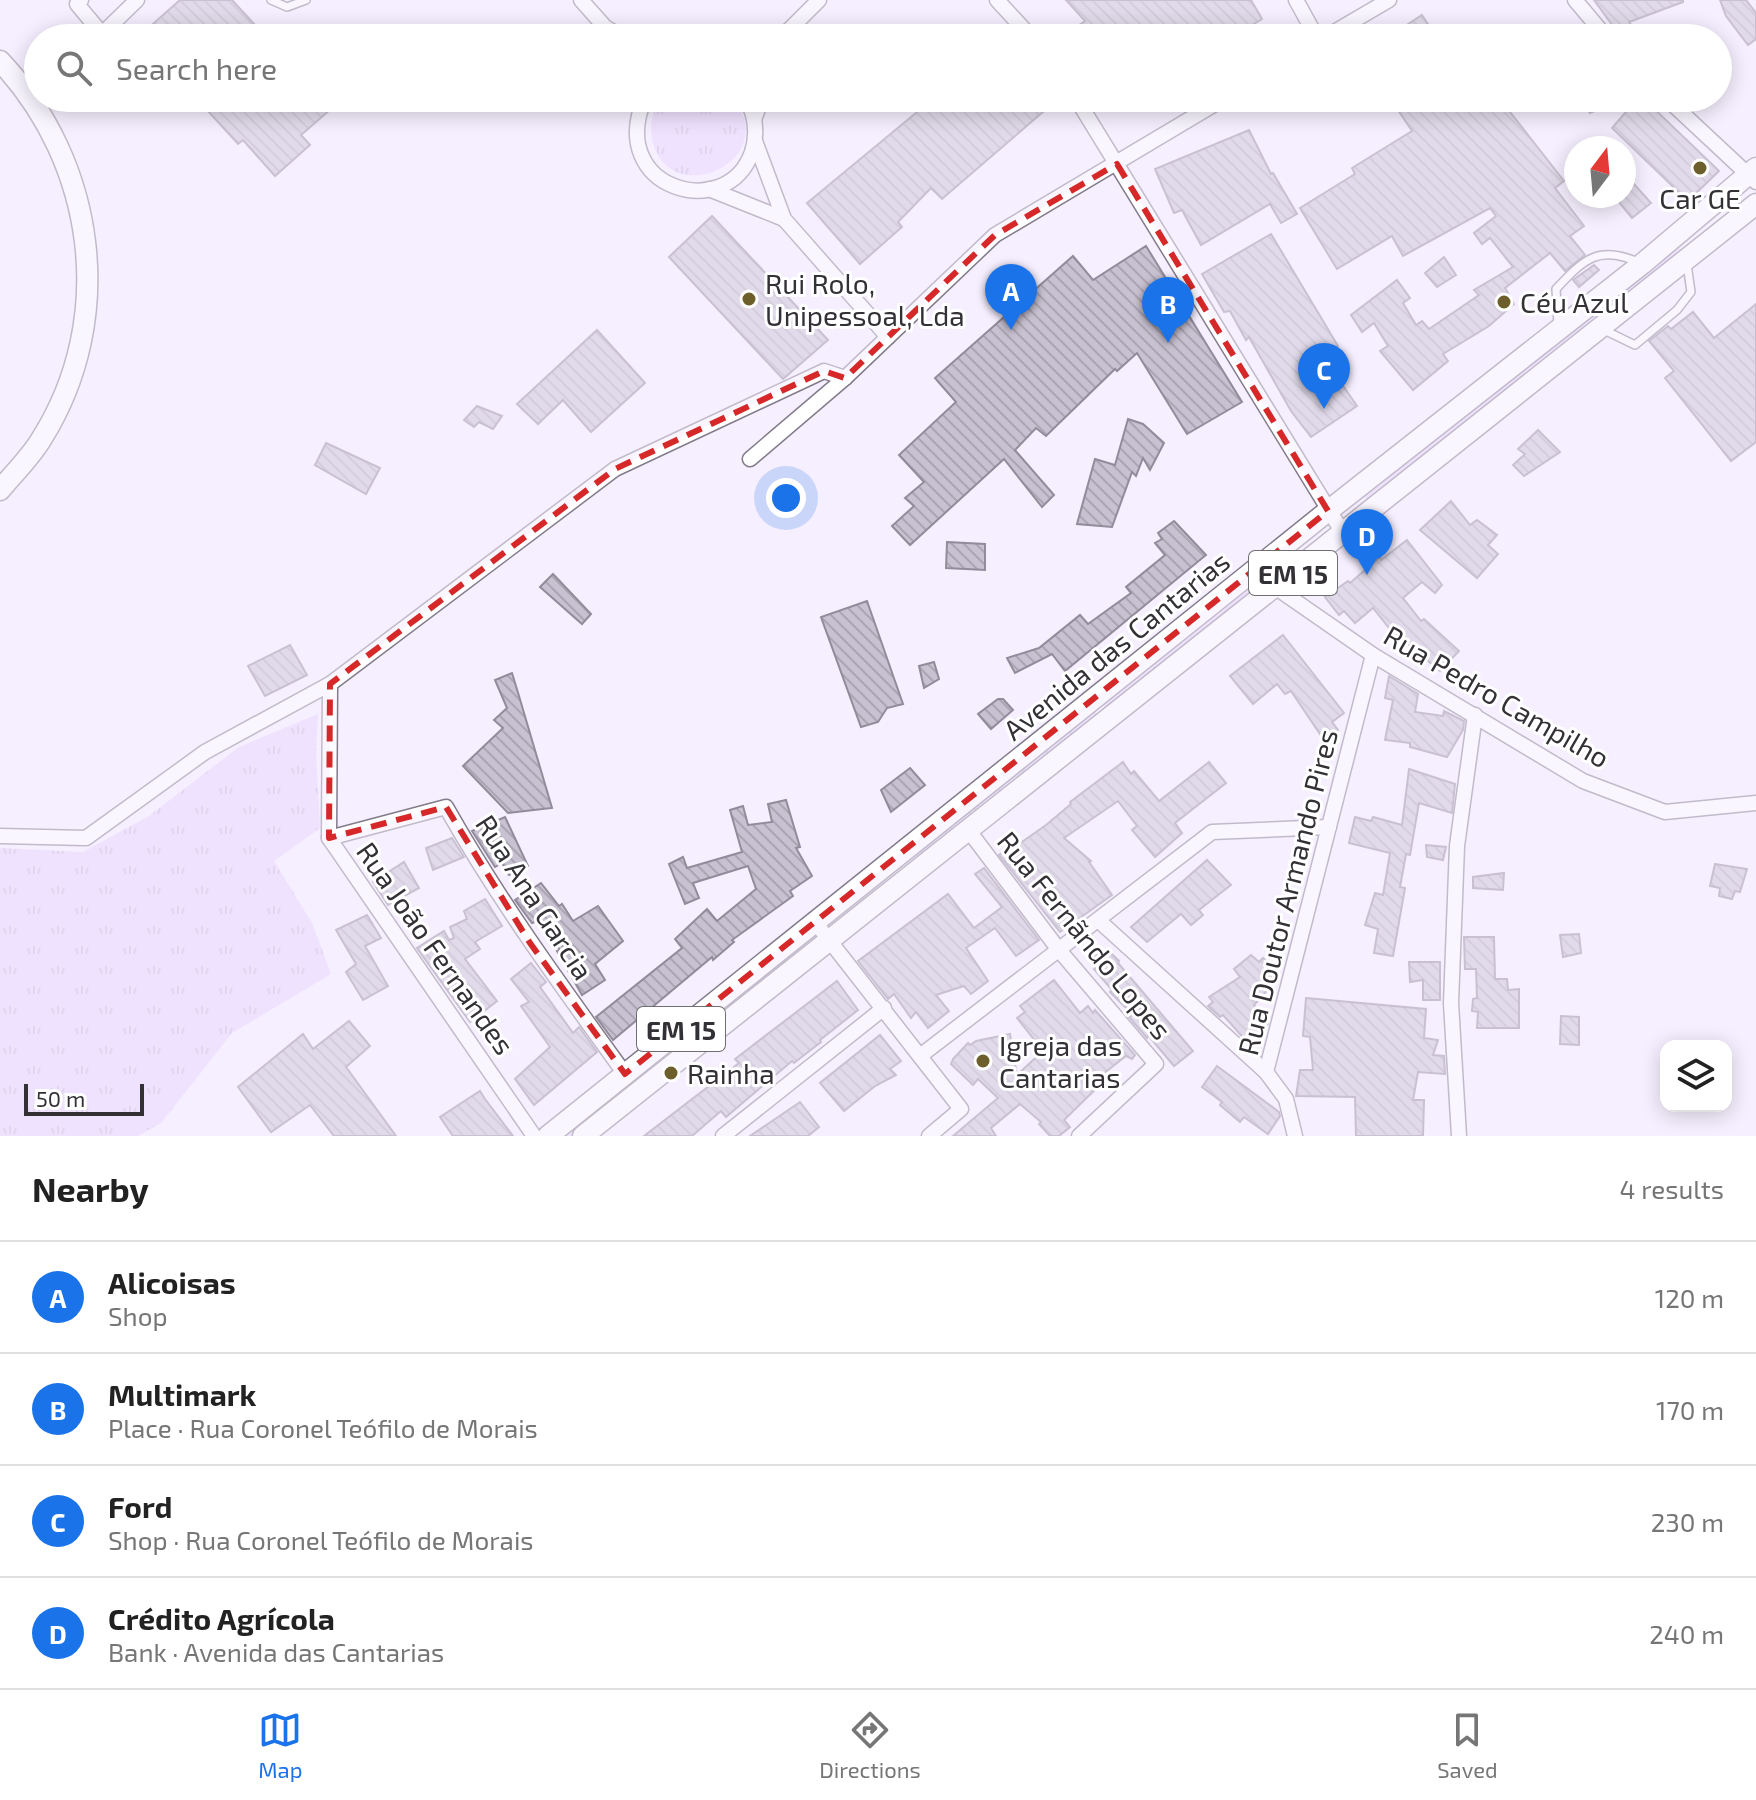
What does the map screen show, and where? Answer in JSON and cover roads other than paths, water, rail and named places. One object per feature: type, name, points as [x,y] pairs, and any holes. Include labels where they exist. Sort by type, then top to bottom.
[{"type":"main road","points":[[0,46],[24,74]]},
{"type":"main road","points":[[0,61],[24,92]]},
{"type":"main road","points":[[0,490],[42,439],[70,382],[86,315],[88,257],[80,207],[63,156],[39,112]]},
{"type":"main road","points":[[0,505],[31,471],[64,419],[88,359],[98,295],[96,232],[87,192],[63,132],[51,112]]},
{"type":"main road","name":"Avenida das Cantarias","points":[[548,1136],[1753,174]]},
{"type":"main road","name":"Avenida das Cantarias","points":[[583,1136],[1756,204]]},
{"type":"main road","points":[[1241,614],[1262,584],[1324,531],[1328,511]]},
{"type":"street","points":[[81,0],[77,4],[94,24]]},
{"type":"street","points":[[112,24],[137,0]]},
{"type":"street","points":[[581,0],[600,24]]},
{"type":"street","points":[[797,24],[819,0]]},
{"type":"street","points":[[997,0],[1019,24]]},
{"type":"street","points":[[1296,0],[1309,24]]},
{"type":"street","points":[[1348,24],[1389,0]]},
{"type":"street","points":[[1575,0],[1595,24]]},
{"type":"street","points":[[635,112],[637,117]]},
{"type":"street","points":[[639,112],[636,137],[641,157],[653,173],[670,185],[689,191],[726,183],[740,172],[750,157],[755,140],[757,112]]},
{"type":"street","points":[[753,112],[755,117]]},
{"type":"street","points":[[1085,112],[1343,533]]},
{"type":"street","points":[[750,459],[845,378],[995,235],[1202,112]]},
{"type":"street","points":[[1682,112],[1753,174]]},
{"type":"street","points":[[755,140],[784,219],[888,337]]},
{"type":"street","points":[[709,189],[784,219]]},
{"type":"street","points":[[0,836],[86,838],[205,752],[330,684],[615,469],[824,371],[845,378]]},
{"type":"street","name":"Rua Pedro Campilho","points":[[1275,587],[1373,655],[1583,781],[1665,812],[1756,803]]},
{"type":"street","name":"Rua Doutor Armando Pires","points":[[1295,1136],[1286,1099],[1266,1072],[1373,655]]},
{"type":"street","name":"Rua João Fernandes","points":[[330,684],[329,838],[534,1136]]},
{"type":"street","points":[[1459,1136],[1451,1003],[1457,846],[1475,715]]},
{"type":"street","name":"Rua Ana Garcia","points":[[329,838],[446,807],[485,875],[530,943],[625,1074]]},
{"type":"street","points":[[920,1056],[1212,832],[1329,827]]},
{"type":"street","name":"Rua Fernãndo Lopes","points":[[969,831],[1059,950],[1156,1064],[1079,1136]]},
{"type":"street","points":[[1098,920],[1266,1072]]},
{"type":"street","points":[[815,922],[961,1109],[929,1136]]},
{"type":"street","points":[[723,1136],[884,1008]]},
{"type":"lane","points":[[271,0],[287,7],[306,0]]},
{"type":"lane","points":[[1558,331],[1556,289],[1577,267],[1599,253],[1625,256],[1642,264]]},
{"type":"lane","points":[[1600,328],[1635,345],[1677,310],[1691,292],[1686,260]]},
{"type":"place","name":"Car GE","points":[[1700,168]]},
{"type":"place","name":"Rui Rolo, Unipessoal, Lda","points":[[749,299]]},
{"type":"place","name":"Céu Azul","points":[[1504,302]]},
{"type":"place","name":"Alicoisas","points":[[1011,330]]},
{"type":"place","name":"Multimark","points":[[1168,343]]},
{"type":"place","name":"Ford","points":[[1324,409]]},
{"type":"place","name":"Crédito Agrícola","points":[[1367,575]]},
{"type":"place","name":"Igreja das Cantarias","points":[[983,1061]]},
{"type":"place","name":"Rainha","points":[[671,1073]]}]
